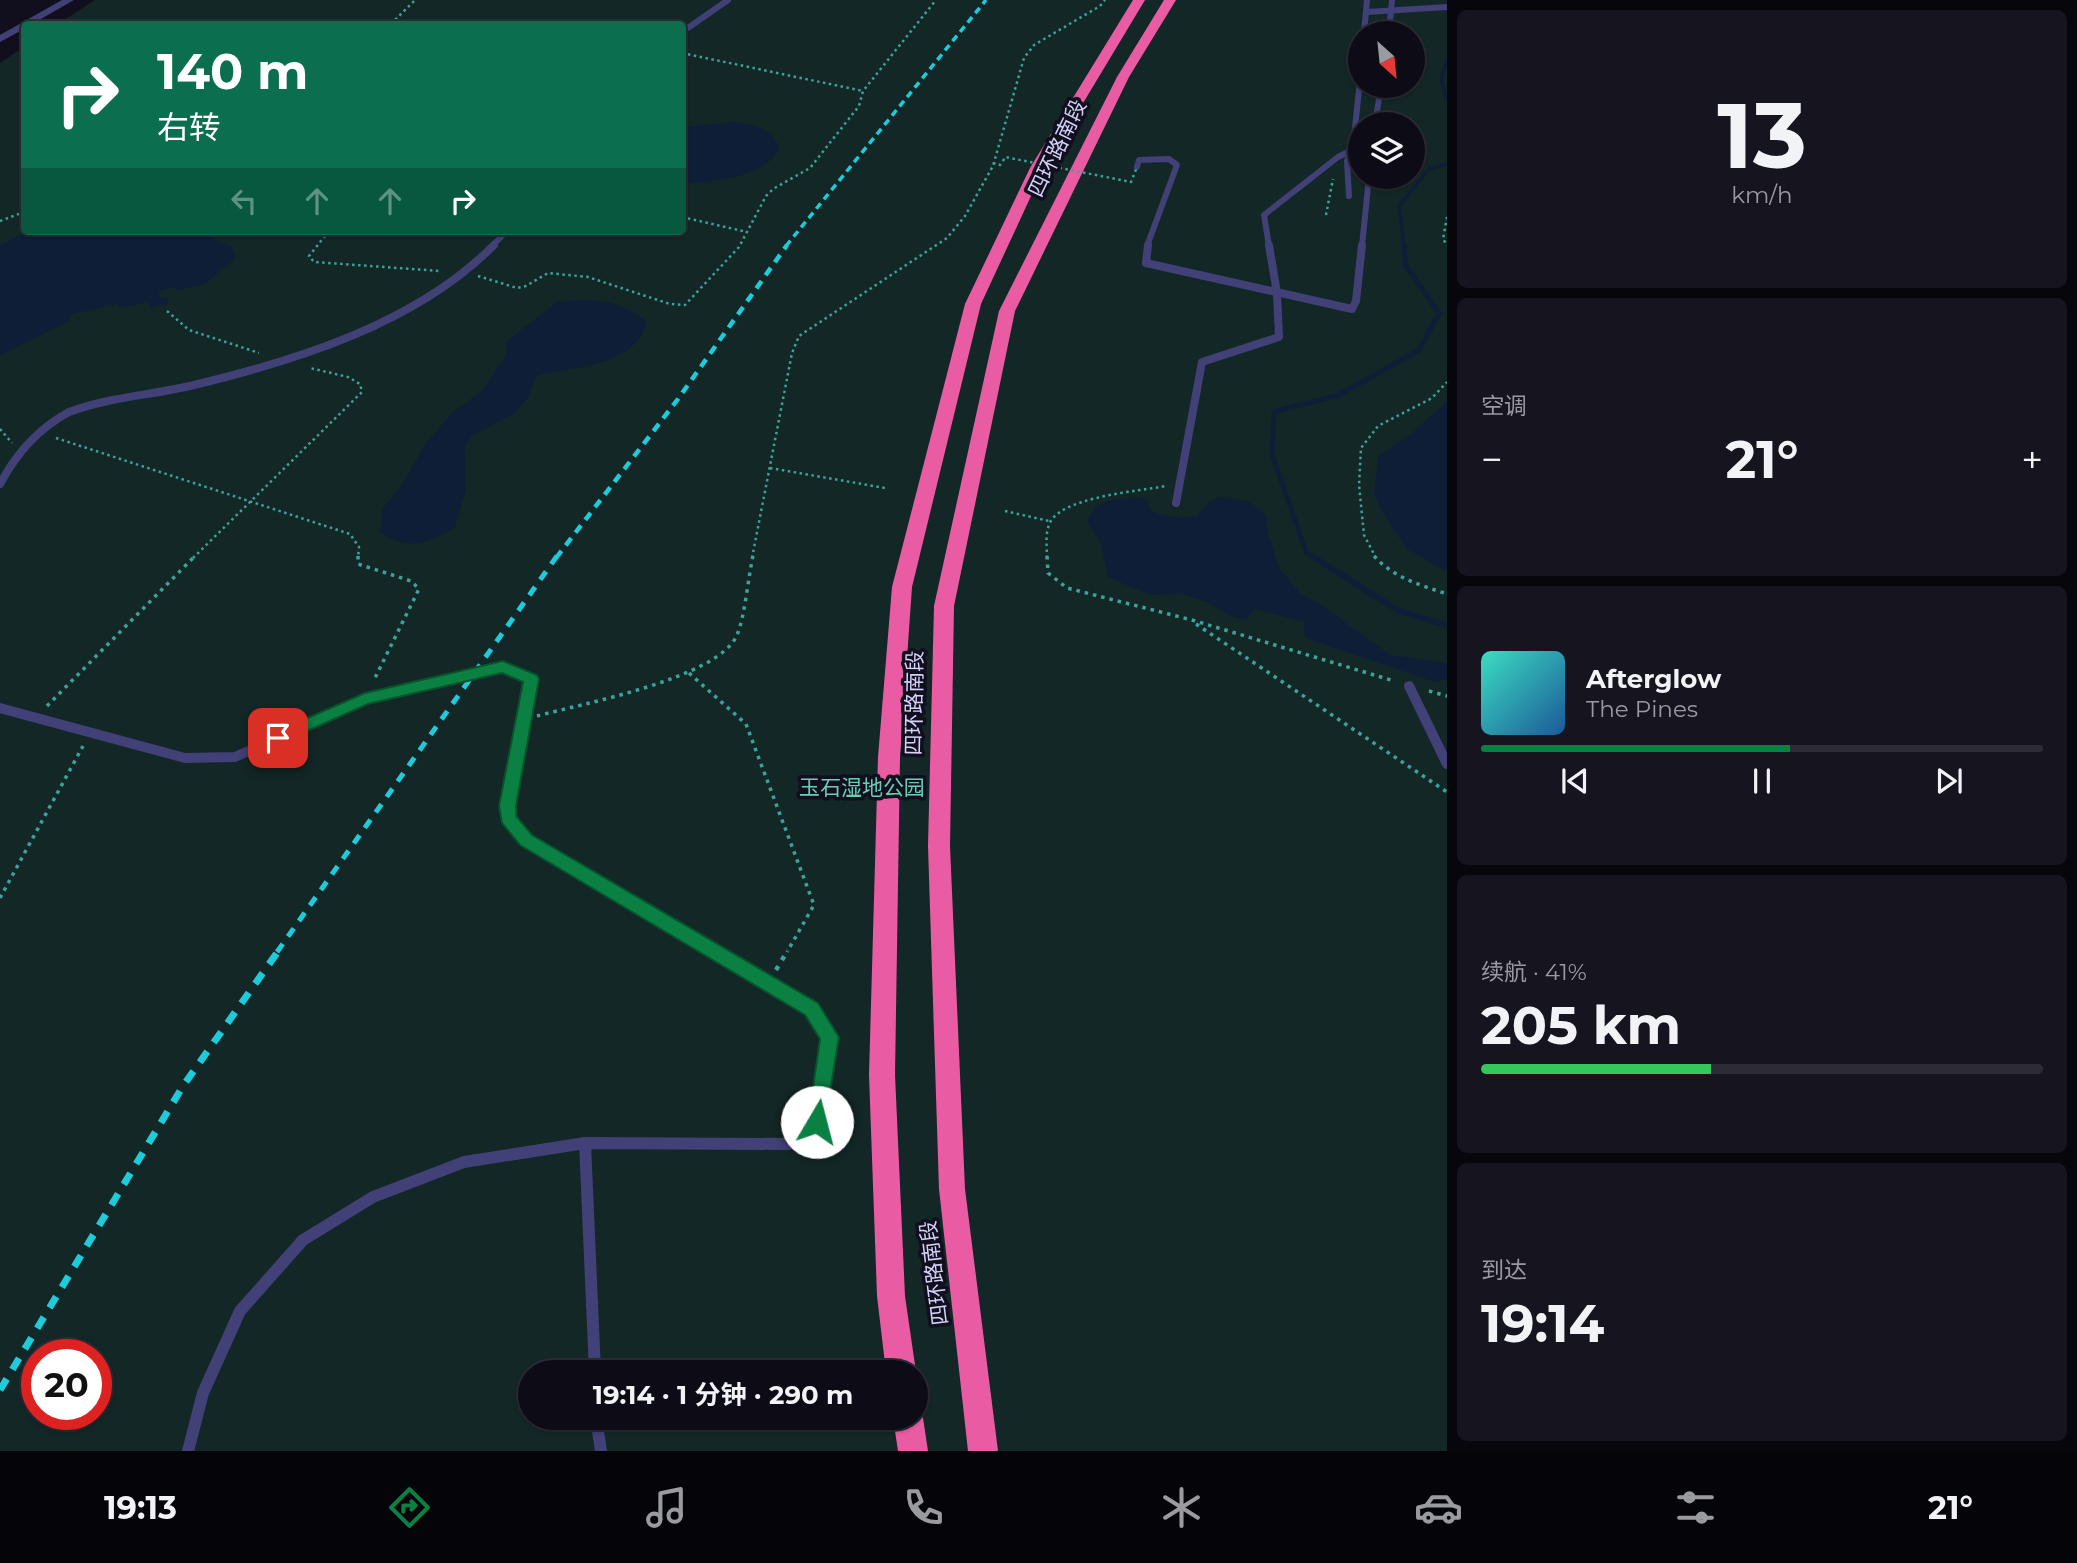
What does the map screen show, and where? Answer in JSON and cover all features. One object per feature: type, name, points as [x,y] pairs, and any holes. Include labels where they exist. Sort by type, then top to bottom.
[{"type":"highway","name":"四环路南段","points":[[899,1360],[891,1296],[882,1075],[890,757],[902,587],[973,304],[1037,168],[1139,0]]},
{"type":"highway","name":"四环路南段","points":[[983,1451],[953,1189],[939,846],[944,606],[1007,311],[1124,77],[1170,0]]},
{"type":"highway","points":[[910,1430],[913,1451]]},
{"type":"street","points":[[32,21],[69,0]]},
{"type":"street","points":[[0,39],[21,27]]},
{"type":"lane","points":[[686,29],[728,0]]},
{"type":"lane","points":[[1366,21],[1367,0]]},
{"type":"lane","points":[[1391,21],[1392,0]]},
{"type":"lane","points":[[1367,12],[1447,7]]},
{"type":"lane","points":[[1176,503],[1202,362],[1279,337],[1277,293],[1264,215],[1348,151]]},
{"type":"lane","points":[[1137,167],[1139,160],[1169,159],[1177,165],[1145,253],[1146,263],[1352,309],[1356,301],[1368,189]]},
{"type":"lane","points":[[1349,189],[1349,196]]},
{"type":"lane","points":[[0,484],[30,441],[68,412],[194,384],[280,360],[344,337],[406,308],[463,272],[505,235]]},
{"type":"lane","points":[[0,708],[185,758],[235,757],[365,699],[503,667],[531,679],[526,718],[507,806],[508,818],[526,840],[811,1009],[829,1037],[817,1122],[789,1144],[584,1143],[464,1161],[373,1198],[303,1240],[240,1311],[203,1393],[188,1451]]},
{"type":"lane","points":[[1409,686],[1447,764]]},
{"type":"lane","points":[[584,1143],[594,1360]]},
{"type":"lane","points":[[597,1430],[601,1451]]},
{"type":"path","points":[[394,21],[415,0]]},
{"type":"path","points":[[321,235],[325,236],[309,256],[314,262],[463,272],[517,288],[526,286],[548,273],[588,277],[670,304],[685,305],[739,247],[766,196],[773,189],[810,168],[859,106],[863,91],[936,0]]},
{"type":"path","points":[[526,718],[680,678],[710,662],[737,637],[792,353],[799,336],[947,237],[965,216],[993,163],[1024,58],[1034,46],[1100,6],[1105,0]]},
{"type":"path","points":[[686,54],[863,91]]},
{"type":"path","points":[[993,163],[1000,165],[1005,157],[1132,182],[1137,167]]},
{"type":"path","points":[[1326,215],[1338,157]]},
{"type":"path","points":[[0,221],[21,213]]},
{"type":"path","points":[[1447,217],[1443,239],[1447,245]]},
{"type":"path","points":[[686,218],[747,232]]},
{"type":"path","points":[[35,718],[249,501],[362,392],[360,384],[348,377],[280,360],[188,330],[167,311]]},
{"type":"path","points":[[1447,382],[1433,398],[1378,426],[1360,448],[1359,485],[1364,536],[1378,560],[1385,568],[1403,579],[1447,594]]},
{"type":"path","points":[[41,433],[350,534],[359,547],[358,565],[411,581],[419,589],[412,607],[365,699]]},
{"type":"path","points":[[770,468],[885,488]]},
{"type":"path","points":[[1179,484],[1072,504],[1057,511],[1049,521],[1048,573],[1067,588],[1192,620],[1447,696]]},
{"type":"path","points":[[1005,510],[1049,521]]},
{"type":"path","points":[[1192,620],[1447,792]]},
{"type":"path","points":[[689,673],[746,724],[814,905],[769,982]]},
{"type":"path","points":[[0,898],[91,732]]},
{"type":"green space","name":"玉石湿地公园","points":[[95,0],[1447,0],[1447,1451],[0,1451],[0,63],[21,49],[21,235],[686,235],[686,21],[63,21]]},
{"type":"water","points":[[733,122],[755,126],[771,135],[780,147],[773,158],[751,172],[686,184],[686,127]]},
{"type":"water","points":[[21,235],[206,235],[232,247],[236,258],[205,284],[158,291],[160,298],[168,298],[167,304],[149,308],[149,302],[119,308],[118,304],[72,314],[69,321],[0,355],[0,245]]},
{"type":"water","points":[[557,302],[609,302],[630,311],[647,322],[641,336],[617,356],[602,362],[537,375],[527,399],[513,414],[473,435],[465,446],[466,490],[455,527],[435,538],[418,543],[401,542],[380,533],[383,508],[402,485],[425,444],[453,412],[483,390],[506,355],[507,341]]},
{"type":"water","points":[[1447,401],[1447,572],[1407,549],[1374,495],[1378,457],[1414,431]]},
{"type":"water","points":[[1219,497],[1248,501],[1266,515],[1268,532],[1279,568],[1299,592],[1390,655],[1447,663],[1447,679],[1435,682],[1305,638],[1304,622],[1254,609],[1246,620],[1230,616],[1207,602],[1182,594],[1150,595],[1108,577],[1101,543],[1088,524],[1095,508],[1109,501],[1144,498],[1153,512],[1191,517],[1197,516],[1210,501]]},
{"type":"waterway","points":[[1447,61],[1441,79],[1447,100]]},
{"type":"waterway","points":[[1404,246],[1399,206],[1429,169],[1447,164]]},
{"type":"waterway","points":[[1312,556],[1306,552],[1272,454],[1274,412],[1339,395],[1419,350],[1439,313],[1406,266],[1404,245]]},
{"type":"waterway","points":[[1312,556],[1399,611],[1447,625]]},
{"type":"railway","points":[[786,246],[986,0]]},
{"type":"railway","points":[[556,558],[678,399],[787,245]]},
{"type":"railway","points":[[277,952],[557,556]]},
{"type":"railway","points":[[0,1390],[183,1086],[279,950]]},
{"type":"route","points":[[278,738],[365,699],[503,667],[531,679],[526,718],[507,806],[508,818],[526,840],[811,1009],[829,1037],[817,1122]]}]
